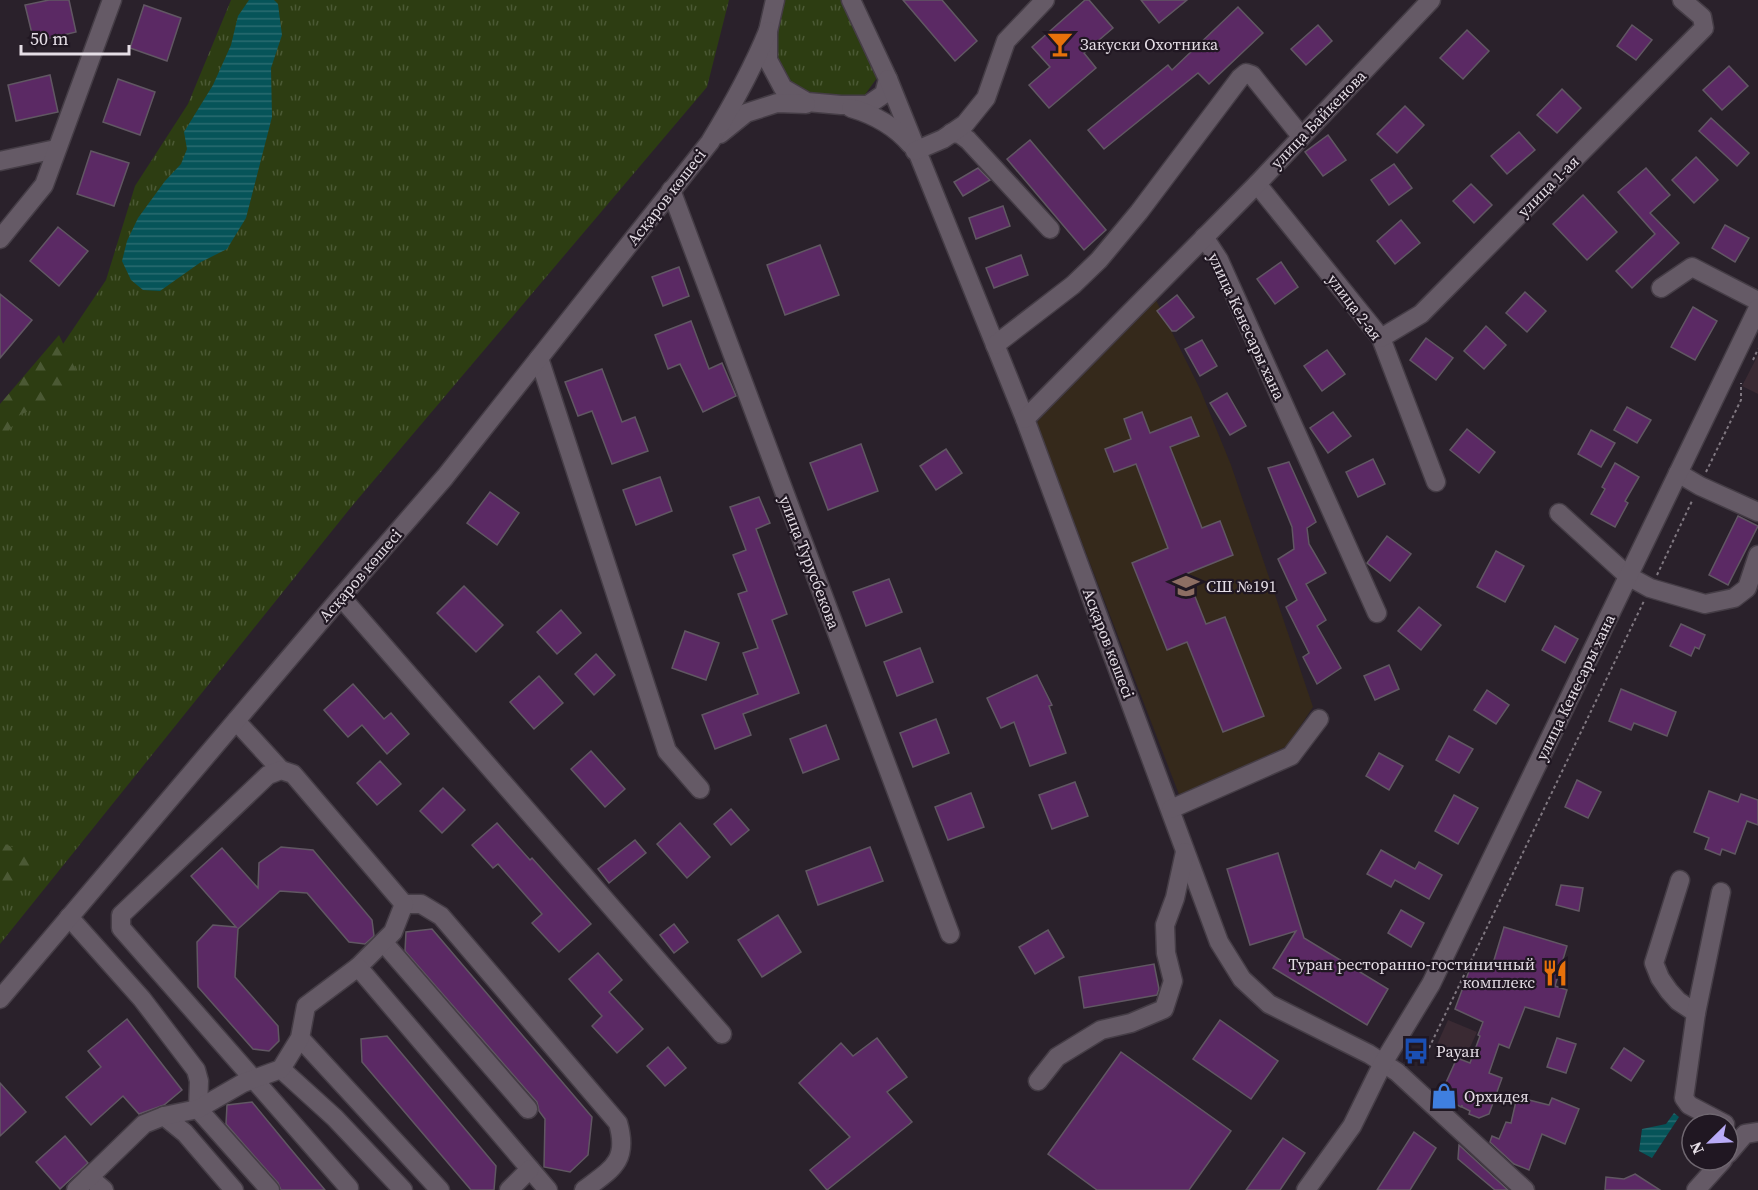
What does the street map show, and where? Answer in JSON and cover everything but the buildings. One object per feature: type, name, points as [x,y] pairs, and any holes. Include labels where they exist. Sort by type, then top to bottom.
[{"type":"street","points":[[0,239],[44,185],[112,0]]},
{"type":"street","points":[[710,142],[755,64],[768,31],[775,0]]},
{"type":"street","name":"Асқаров көшесі","points":[[851,0],[888,79],[915,151],[1025,419],[1219,942],[1242,979],[1269,1004],[1370,1054],[1397,1072],[1525,1190]]},
{"type":"street","points":[[768,31],[768,60],[783,88],[807,102],[841,105],[869,113],[900,133],[915,151],[943,139],[964,124],[986,98],[1006,41],[1045,0]]},
{"type":"street","name":"улица Байкенова","points":[[1025,419],[1257,184],[1431,0]]},
{"type":"street","name":"улица 1-ая","points":[[1381,338],[1421,314],[1704,28],[1702,17],[1682,0]]},
{"type":"street","points":[[995,345],[1073,285],[1099,260],[1246,73],[1252,75],[1301,136]]},
{"type":"street","points":[[710,142],[746,113],[777,103],[868,105],[884,94],[888,79]]},
{"type":"street","points":[[951,133],[960,134],[968,140],[1050,229]]},
{"type":"street","name":"Асқаров көшесі","points":[[0,999],[340,597],[445,477],[710,142]]},
{"type":"street","points":[[0,161],[56,149]]},
{"type":"street","name":"улица 2-ая","points":[[1257,184],[1381,338],[1436,482]]},
{"type":"street","name":"улица Турусбекова","points":[[671,190],[950,934]]},
{"type":"street","name":"улица Кенесары хана","points":[[1204,237],[1219,260],[1377,613]]},
{"type":"street","points":[[1661,288],[1692,267],[1758,301]]},
{"type":"street","name":"улица Кенесары хана","points":[[1383,1063],[1431,984],[1758,308]]},
{"type":"street","points":[[539,358],[667,751],[700,789]]},
{"type":"street","points":[[1678,473],[1700,486],[1758,512]]},
{"type":"street","points":[[1559,513],[1628,576],[1650,588],[1705,604],[1734,598],[1747,588],[1758,555]]},
{"type":"street","points":[[340,597],[722,1034]]},
{"type":"street","points":[[1171,810],[1291,756],[1320,719]]},
{"type":"street","points":[[236,721],[281,770],[293,774],[404,904],[420,904],[441,916],[618,1123],[622,1136],[620,1159],[584,1190]]},
{"type":"street","points":[[281,770],[268,775],[121,915],[122,928],[350,1188]]},
{"type":"street","points":[[1038,1081],[1056,1057],[1101,1030],[1131,1023],[1164,1009],[1173,981],[1166,953],[1165,926],[1175,898],[1185,852]]},
{"type":"street","points":[[1680,880],[1654,963],[1669,991],[1678,1001],[1696,1013]]},
{"type":"street","points":[[1703,1112],[1689,1104],[1684,1098],[1696,1013],[1721,892]]},
{"type":"street","points":[[82,1184],[144,1124],[164,1116],[198,1109],[254,1078],[281,1069],[300,1038],[306,1006],[358,967],[384,943],[393,932],[404,904]]},
{"type":"street","points":[[69,917],[142,999],[196,1070],[199,1081],[198,1109],[270,1190]]},
{"type":"street","points":[[384,943],[528,1109]]},
{"type":"street","points":[[358,967],[548,1190]]},
{"type":"street","points":[[300,1038],[440,1190]]},
{"type":"street","points":[[1306,1190],[1352,1126],[1383,1063]]},
{"type":"street","points":[[281,1069],[335,1118],[403,1190]]},
{"type":"street","points":[[164,1116],[185,1133],[234,1190]]},
{"type":"street","points":[[1740,1144],[1752,1133]]},
{"type":"street","points":[[508,1190],[530,1169]]},
{"type":"street","points":[[1696,1190],[1712,1172]]},
{"type":"street","points":[[82,1184],[105,1190]]},
{"type":"path","points":[[1749,366],[1758,349]]},
{"type":"path","points":[[1430,1048],[1741,400],[1741,383],[1745,375]]},
{"type":"shaded area","name":"СШ №191","points":[[1155,298],[1200,389],[1231,465],[1313,707],[1287,746],[1180,797],[1036,423]]},
{"type":"shaded area","points":[[1758,355],[1758,394],[1742,386]]},
{"type":"shaded area","points":[[1448,1020],[1477,1032],[1467,1054],[1455,1049],[1452,1056],[1435,1049]]},
{"type":"green space","points":[[231,0],[729,0],[707,87],[352,506],[0,944],[0,430],[26,399],[106,280],[135,186],[188,104]]},
{"type":"green space","points":[[783,0],[846,0],[877,78],[864,96],[809,94],[786,81],[775,58],[776,31]]},
{"type":"green space","points":[[59,335],[83,385],[20,415],[0,443],[0,404]]},
{"type":"green space","points":[[0,842],[42,859],[12,898],[0,890]]},
{"type":"water","points":[[249,0],[274,0],[278,4],[282,35],[271,68],[272,117],[246,218],[227,249],[201,262],[160,291],[143,290],[131,280],[122,261],[127,241],[138,218],[165,181],[181,164],[187,149],[184,132],[213,85],[231,45],[238,16]]},
{"type":"water","points":[[1674,1113],[1679,1117],[1652,1158],[1639,1151],[1642,1129],[1666,1124]]},
{"type":"place","name":"Закуски Охотника","points":[[1060,44]]},
{"type":"place","name":"СШ №191","points":[[1186,586]]},
{"type":"place","name":"Туран ресторанно-гостиничный комплекс","points":[[1555,973]]},
{"type":"place","name":"Рауан","points":[[1416,1051]]},
{"type":"place","name":"Орхидея","points":[[1444,1096]]}]
